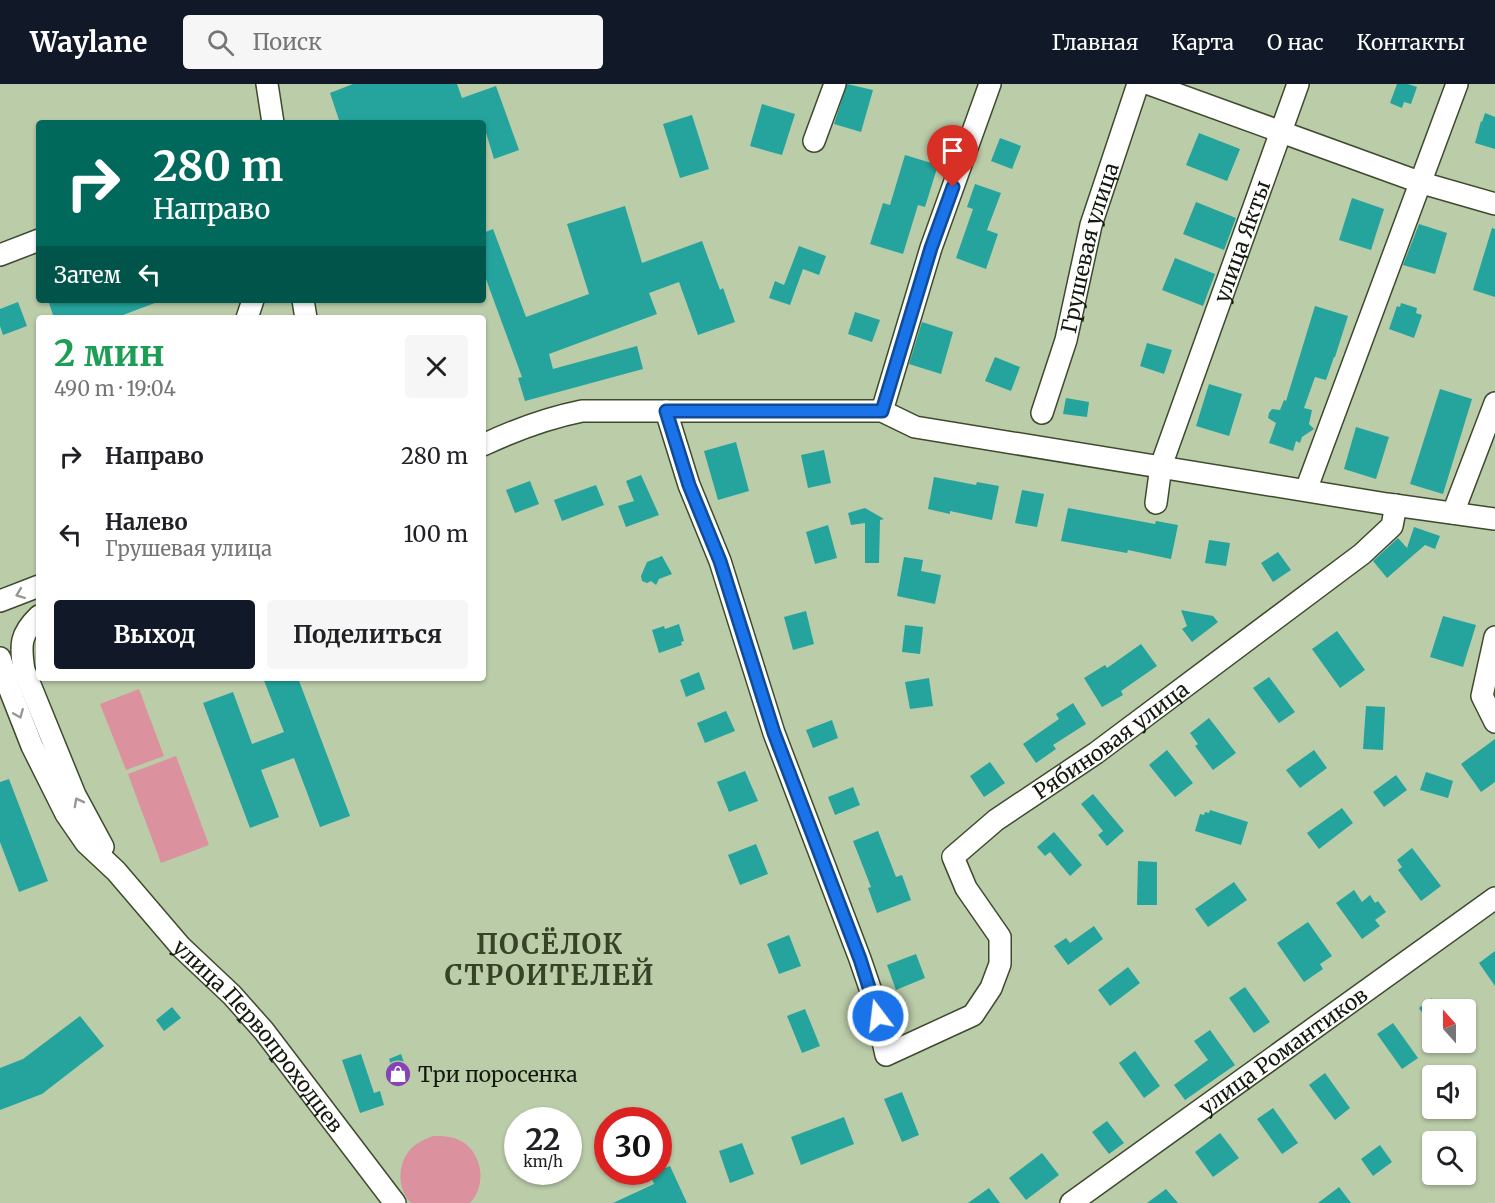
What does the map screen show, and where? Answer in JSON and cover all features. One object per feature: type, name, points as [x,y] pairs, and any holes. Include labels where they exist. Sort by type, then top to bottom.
[{"type":"street","points":[[267,84],[273,120]]},
{"type":"street","points":[[814,141],[835,84]]},
{"type":"street","points":[[882,411],[931,248],[990,84]]},
{"type":"street","name":"Грушевая улица","points":[[1042,413],[1066,340],[1091,225],[1138,84]]},
{"type":"street","points":[[1149,84],[1422,183],[1495,204]]},
{"type":"street","name":"улица Якты","points":[[1161,466],[1298,84]]},
{"type":"street","points":[[1306,490],[1457,84]]},
{"type":"street","points":[[0,255],[36,241]]},
{"type":"street","points":[[1453,513],[1495,403]]},
{"type":"street","name":"Рябиновая улица","points":[[666,411],[689,485],[720,561],[774,733],[864,968],[886,1054],[973,1015],[991,988],[1000,964],[1000,937],[966,888],[953,857],[996,820],[1096,753],[1362,554],[1392,526],[1396,505]]},
{"type":"street","points":[[486,444],[513,431],[573,413],[882,411],[915,427],[1495,519]]},
{"type":"street","points":[[1156,502],[1161,466]]},
{"type":"street","points":[[0,601],[36,587]]},
{"type":"street","name":"улица Первопроходцев","points":[[36,618],[28,627],[23,638],[21,652],[24,670],[75,795],[116,871]]},
{"type":"street","points":[[1495,637],[1482,696],[1495,722]]},
{"type":"street","name":"улица Первопроходцев","points":[[0,658],[32,746],[66,814],[86,843],[116,871],[182,947],[232,995],[264,1031],[395,1203]]},
{"type":"street","name":"улица Романтиков","points":[[1071,1203],[1495,898]]},
{"type":"shaded area","points":[[139,689],[164,756],[126,770],[100,704]]},
{"type":"shaded area","points":[[176,756],[209,845],[161,863],[128,774]]},
{"type":"shaded area","points":[[433,1136],[457,1139],[474,1153],[478,1161],[480,1179],[479,1188],[470,1203],[411,1203],[406,1196],[401,1179],[403,1162],[413,1147]]},
{"type":"building","points":[[353,84],[457,84],[462,98],[496,86],[519,150],[494,159],[486,133],[486,120],[339,120],[330,93]]},
{"type":"building","points":[[847,84],[873,90],[861,132],[834,124]]},
{"type":"building","points":[[1397,84],[1417,87],[1411,104],[1404,102],[1402,108],[1390,103]]},
{"type":"building","points":[[762,104],[795,114],[782,155],[750,146]]},
{"type":"building","points":[[1485,113],[1495,117],[1495,149],[1475,143]]},
{"type":"building","points":[[692,115],[709,169],[680,178],[663,124]]},
{"type":"building","points":[[1199,133],[1240,149],[1227,181],[1186,165]]},
{"type":"building","points":[[1000,138],[1021,146],[1012,169],[991,161]]},
{"type":"building","points":[[905,155],[938,165],[925,207],[918,205],[903,254],[870,244],[883,203],[890,205]]},
{"type":"building","points":[[975,184],[1001,193],[987,230],[998,234],[986,269],[956,258],[973,209],[967,207]]},
{"type":"building","points":[[1352,198],[1384,209],[1371,250],[1339,240]]},
{"type":"building","points":[[1196,202],[1236,218],[1224,250],[1183,234]]},
{"type":"building","points":[[625,206],[642,263],[702,241],[720,290],[723,288],[735,322],[698,335],[679,282],[649,293],[657,314],[549,354],[553,369],[637,346],[643,369],[525,401],[518,378],[522,377],[486,279],[486,232],[493,229],[526,317],[589,294],[567,224]]},
{"type":"building","points":[[1419,224],[1447,233],[1435,274],[1403,265]]},
{"type":"building","points":[[1492,228],[1495,229],[1495,297],[1473,290]]},
{"type":"building","points":[[799,246],[826,256],[819,275],[803,269],[790,305],[769,298],[775,281],[784,285]]},
{"type":"building","points":[[1175,258],[1215,274],[1203,306],[1162,290]]},
{"type":"building","points":[[18,302],[27,326],[3,335],[0,326],[0,309]]},
{"type":"building","points":[[49,303],[155,303],[123,315],[53,315]]},
{"type":"building","points":[[1401,303],[1417,308],[1416,313],[1422,315],[1414,338],[1389,329],[1397,306],[1400,307]]},
{"type":"building","points":[[1315,306],[1348,316],[1326,380],[1315,377],[1304,408],[1312,410],[1309,424],[1314,429],[1302,437],[1300,443],[1296,441],[1293,451],[1269,443],[1276,423],[1268,418],[1272,409],[1280,410],[1284,400],[1286,401]]},
{"type":"building","points":[[855,312],[880,320],[872,342],[848,334]]},
{"type":"building","points":[[922,322],[953,332],[941,374],[909,364]]},
{"type":"building","points":[[1147,343],[1172,350],[1164,374],[1140,366]]},
{"type":"building","points":[[995,357],[1020,367],[1011,391],[985,381]]},
{"type":"building","points":[[1209,384],[1242,394],[1229,436],[1196,426]]},
{"type":"building","points":[[1440,389],[1472,399],[1443,494],[1410,484]]},
{"type":"building","points":[[1066,398],[1089,402],[1087,417],[1063,414]]},
{"type":"building","points":[[1356,427],[1389,437],[1376,479],[1344,469]]},
{"type":"building","points":[[736,442],[749,491],[718,500],[704,451]]},
{"type":"building","points":[[824,450],[831,483],[808,488],[801,455]]},
{"type":"building","points":[[641,475],[659,515],[626,527],[618,506],[634,501],[626,481]]},
{"type":"building","points":[[934,477],[976,485],[977,482],[999,486],[992,520],[928,509]]},
{"type":"building","points":[[530,481],[539,504],[515,513],[506,490]]},
{"type":"building","points":[[596,485],[604,505],[562,521],[554,500]]},
{"type":"building","points":[[1022,490],[1044,494],[1037,527],[1015,523]]},
{"type":"building","points":[[865,508],[884,519],[880,520],[879,563],[865,563],[865,523],[851,525],[848,513]]},
{"type":"building","points":[[1068,508],[1155,524],[1156,521],[1178,525],[1171,559],[1128,550],[1127,553],[1061,541]]},
{"type":"building","points":[[828,525],[837,558],[815,564],[806,532]]},
{"type":"building","points":[[1414,527],[1440,536],[1435,549],[1425,545],[1387,578],[1373,561],[1398,538],[1407,548]]},
{"type":"building","points":[[1209,540],[1230,543],[1226,566],[1205,563]]},
{"type":"building","points":[[1278,552],[1291,570],[1273,582],[1261,563]]},
{"type":"building","points":[[662,556],[672,574],[659,579],[656,585],[651,581],[647,583],[642,581],[641,576],[647,562]]},
{"type":"building","points":[[904,557],[923,560],[921,571],[941,575],[935,604],[897,596]]},
{"type":"building","points":[[1181,610],[1213,616],[1218,622],[1192,642],[1182,629],[1187,626]]},
{"type":"building","points":[[806,611],[814,644],[793,650],[784,617]]},
{"type":"building","points":[[1443,616],[1476,625],[1463,667],[1430,657]]},
{"type":"building","points":[[679,624],[684,641],[681,642],[682,645],[659,653],[652,630],[664,626],[665,629]]},
{"type":"building","points":[[905,625],[923,627],[920,654],[902,652]]},
{"type":"building","points":[[1337,631],[1365,670],[1340,688],[1312,649]]},
{"type":"building","points":[[1141,644],[1157,666],[1121,691],[1123,695],[1102,707],[1084,678],[1105,665],[1107,668]]},
{"type":"building","points":[[699,672],[705,689],[686,697],[680,680]]},
{"type":"building","points":[[1269,677],[1295,712],[1279,723],[1253,688]]},
{"type":"building","points":[[929,678],[933,706],[910,709],[905,682]]},
{"type":"building","points":[[264,681],[299,681],[350,816],[320,827],[294,758],[261,770],[279,817],[250,828],[203,703],[233,692],[252,744],[284,732]]},
{"type":"building","points":[[1073,703],[1086,724],[1053,745],[1056,749],[1036,763],[1023,744],[1059,719],[1056,714]]},
{"type":"building","points":[[1366,706],[1385,707],[1383,750],[1363,749]]},
{"type":"building","points":[[726,711],[735,731],[705,743],[697,723]]},
{"type":"building","points":[[1209,718],[1236,753],[1213,770],[1195,746],[1198,744],[1190,733]]},
{"type":"building","points":[[832,720],[838,738],[813,748],[806,730]]},
{"type":"building","points":[[1495,739],[1495,782],[1481,792],[1461,764]]},
{"type":"building","points":[[1167,750],[1193,783],[1175,797],[1149,765]]},
{"type":"building","points":[[1314,750],[1327,768],[1300,788],[1286,770]]},
{"type":"building","points":[[990,762],[1005,783],[984,797],[970,776]]},
{"type":"building","points":[[745,771],[758,801],[729,812],[717,782]]},
{"type":"building","points":[[1426,772],[1453,781],[1448,798],[1420,790]]},
{"type":"building","points":[[1396,775],[1407,790],[1384,807],[1373,792]]},
{"type":"building","points":[[9,779],[48,881],[19,892],[0,842],[0,782]]},
{"type":"building","points":[[853,787],[860,805],[835,815],[828,797]]},
{"type":"building","points":[[1093,794],[1124,831],[1107,846],[1098,835],[1103,831],[1081,804]]},
{"type":"building","points":[[1342,808],[1353,823],[1319,849],[1307,833]]},
{"type":"building","points":[[1210,810],[1248,822],[1241,845],[1195,831],[1200,814],[1209,813]]},
{"type":"building","points":[[878,831],[896,877],[902,875],[911,900],[877,913],[868,888],[871,887],[853,841]]},
{"type":"building","points":[[1054,832],[1082,865],[1070,876],[1050,852],[1045,856],[1037,847]]},
{"type":"building","points":[[756,844],[768,874],[740,885],[728,855]]},
{"type":"building","points":[[1412,848],[1441,886],[1421,901],[1398,870],[1402,867],[1397,860]]},
{"type":"building","points":[[1138,861],[1157,862],[1157,905],[1137,905]]},
{"type":"building","points":[[1234,882],[1247,900],[1208,927],[1195,909]]},
{"type":"building","points":[[1354,890],[1362,902],[1370,895],[1375,903],[1378,901],[1386,912],[1375,920],[1380,926],[1362,939],[1336,903]]},
{"type":"building","points":[[1308,922],[1332,956],[1320,964],[1323,969],[1304,982],[1277,943]]},
{"type":"building","points":[[1094,926],[1103,939],[1068,965],[1054,946],[1066,938],[1070,943]]},
{"type":"building","points":[[789,935],[801,966],[779,974],[767,944]]},
{"type":"building","points":[[1495,951],[1495,986],[1479,963]]},
{"type":"building","points":[[916,954],[925,978],[896,990],[887,965]]},
{"type":"building","points":[[1128,967],[1140,983],[1110,1006],[1098,990]]},
{"type":"building","points":[[1245,987],[1270,1022],[1254,1033],[1229,998]]},
{"type":"building","points":[[172,1007],[181,1018],[164,1031],[156,1020]]},
{"type":"building","points":[[805,1009],[820,1046],[802,1053],[787,1016]]},
{"type":"building","points":[[80,1016],[104,1046],[42,1094],[0,1110],[0,1068],[23,1059]]},
{"type":"building","points":[[1393,1023],[1418,1058],[1402,1069],[1377,1034]]},
{"type":"building","points":[[1210,1030],[1235,1065],[1185,1100],[1174,1085],[1208,1060],[1194,1041]]},
{"type":"building","points":[[1135,1051],[1160,1086],[1144,1098],[1119,1063]]},
{"type":"building","points":[[361,1054],[374,1093],[380,1091],[384,1105],[360,1113],[342,1060]]},
{"type":"building","points":[[401,1054],[410,1079],[398,1084],[389,1059]]},
{"type":"building","points":[[1325,1073],[1350,1108],[1335,1120],[1309,1085]]},
{"type":"building","points":[[902,1092],[919,1135],[902,1142],[884,1099]]},
{"type":"building","points":[[1273,1108],[1298,1143],[1282,1154],[1257,1119]]},
{"type":"building","points":[[844,1117],[854,1144],[801,1165],[791,1137]]},
{"type":"building","points":[[1107,1121],[1124,1143],[1109,1154],[1092,1132]]},
{"type":"building","points":[[1220,1133],[1239,1158],[1213,1177],[1195,1152]]},
{"type":"building","points":[[742,1143],[754,1174],[730,1183],[719,1151]]},
{"type":"building","points":[[1380,1145],[1392,1162],[1373,1176],[1361,1159]]},
{"type":"building","points":[[1042,1153],[1059,1175],[1026,1200],[1009,1178]]},
{"type":"building","points":[[672,1170],[687,1203],[613,1203],[652,1185],[672,1185]]},
{"type":"building","points":[[1339,1187],[1351,1203],[1318,1203]]},
{"type":"building","points":[[989,1188],[1000,1203],[968,1203]]},
{"type":"building","points":[[1166,1189],[1178,1203],[1147,1203]]},
{"type":"place","name":"Три поросенка","points":[[398,1074]]},
{"type":"district","name":"ПОСЁЛОК СТРОИТЕЛЕЙ","points":[[550,960]]},
{"type":"route","points":[[878,1016],[860,959],[774,733],[720,561],[689,485],[666,411],[882,411],[931,248],[953,187]]}]
